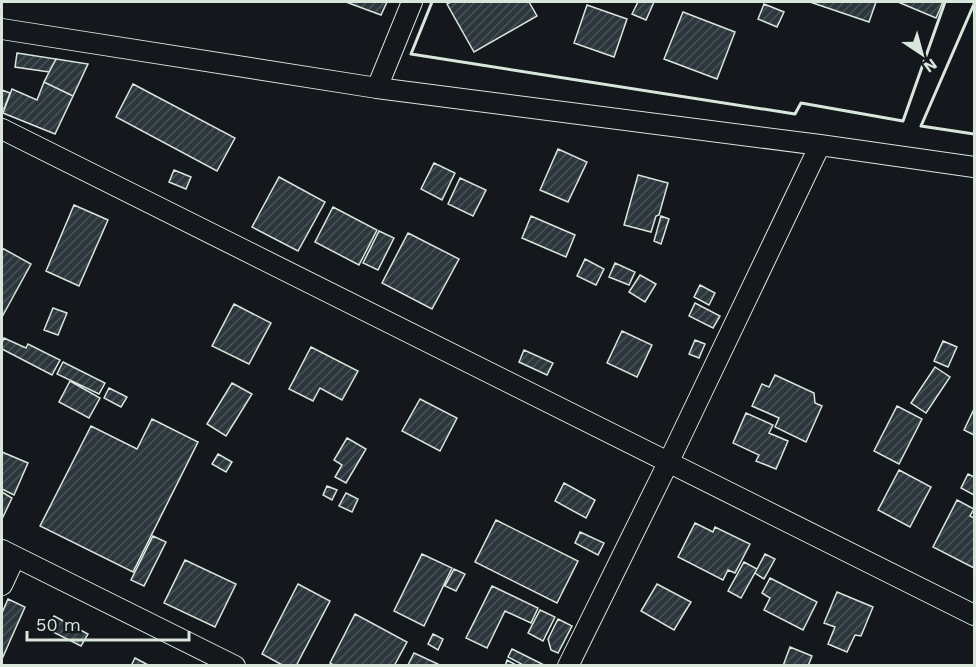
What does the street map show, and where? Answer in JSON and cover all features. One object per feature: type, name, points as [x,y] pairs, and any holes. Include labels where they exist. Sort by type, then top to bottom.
[{"type":"street","points":[[377,88],[412,2]]},
{"type":"street","points":[[2,29],[377,88],[975,166]]},
{"type":"street","points":[[2,129],[975,615]]},
{"type":"street","points":[[568,666],[820,145]]},
{"type":"street","points":[[2,585],[8,554],[235,666]]},
{"type":"building","points":[[346,2],[387,2],[381,15]]},
{"type":"building","points":[[451,2],[529,2],[537,16],[474,52],[447,4]]},
{"type":"building","points":[[638,2],[654,2],[646,20],[632,14]]},
{"type":"building","points":[[810,2],[876,2],[869,22]]},
{"type":"building","points":[[898,2],[943,2],[936,18]]},
{"type":"building","points":[[764,4],[784,12],[777,27],[758,19]]},
{"type":"building","points":[[587,5],[627,19],[614,57],[574,43]]},
{"type":"building","points":[[683,12],[735,32],[717,79],[664,59]]},
{"type":"building","points":[[17,53],[56,59],[49,72],[15,67]]},
{"type":"building","points":[[56,59],[88,64],[73,96],[44,82]]},
{"type":"building","points":[[44,82],[73,96],[55,134],[3,113],[12,89],[37,100]]},
{"type":"building","points":[[133,84],[235,138],[217,171],[116,117]]},
{"type":"building","points":[[2,90],[10,93],[4,109],[2,108]]},
{"type":"building","points":[[558,149],[587,162],[568,202],[540,190]]},
{"type":"building","points":[[434,163],[455,173],[442,200],[421,189]]},
{"type":"building","points":[[174,170],[191,177],[186,189],[169,182]]},
{"type":"building","points":[[638,175],[668,183],[659,215],[656,216],[651,232],[624,225]]},
{"type":"building","points":[[279,177],[325,202],[298,251],[252,227]]},
{"type":"building","points":[[460,178],[486,190],[473,216],[448,204]]},
{"type":"building","points":[[74,205],[108,220],[79,286],[46,271]]},
{"type":"building","points":[[333,207],[377,230],[359,265],[315,242]]},
{"type":"building","points":[[531,216],[575,235],[566,257],[522,238]]},
{"type":"building","points":[[661,216],[669,219],[661,244],[654,241]]},
{"type":"building","points":[[379,231],[394,238],[378,270],[363,263]]},
{"type":"building","points":[[408,233],[459,259],[432,309],[382,283]]},
{"type":"building","points":[[2,248],[31,264],[2,317]]},
{"type":"building","points":[[585,259],[604,269],[596,285],[577,276]]},
{"type":"building","points":[[615,263],[635,272],[629,285],[609,277]]},
{"type":"building","points":[[640,275],[656,284],[645,302],[629,292]]},
{"type":"building","points":[[700,285],[715,293],[709,305],[694,297]]},
{"type":"building","points":[[695,303],[720,316],[713,328],[689,316]]},
{"type":"building","points":[[234,304],[271,323],[249,364],[212,346]]},
{"type":"building","points":[[53,308],[67,313],[58,335],[44,330]]},
{"type":"building","points":[[622,331],[652,345],[637,377],[607,363]]},
{"type":"building","points":[[4,338],[26,348],[28,344],[60,360],[52,375],[2,349]]},
{"type":"building","points":[[695,340],[705,344],[699,358],[689,354]]},
{"type":"building","points":[[943,341],[957,347],[948,367],[934,361]]},
{"type":"building","points":[[311,347],[358,371],[342,400],[320,388],[313,401],[289,389]]},
{"type":"building","points":[[524,350],[553,363],[547,375],[519,362]]},
{"type":"building","points":[[63,362],[105,383],[99,394],[57,374]]},
{"type":"building","points":[[935,367],[950,377],[926,413],[911,403]]},
{"type":"building","points":[[775,375],[814,393],[815,403],[822,406],[806,442],[775,427],[779,418],[752,406],[762,384],[769,387]]},
{"type":"building","points":[[70,381],[100,398],[89,418],[59,402]]},
{"type":"building","points":[[232,383],[252,394],[226,436],[207,424]]},
{"type":"building","points":[[109,388],[127,397],[121,407],[104,398]]},
{"type":"building","points":[[420,399],[457,418],[440,451],[402,431]]},
{"type":"building","points":[[897,406],[922,419],[899,464],[874,451]]},
{"type":"building","points":[[974,409],[974,435],[964,430]]},
{"type":"building","points":[[746,413],[773,425],[769,433],[788,441],[776,469],[756,461],[759,455],[733,443]]},
{"type":"building","points":[[152,419],[198,442],[133,572],[40,526],[91,426],[137,449]]},
{"type":"building","points":[[347,438],[366,449],[346,483],[335,477],[342,465],[334,460]]},
{"type":"building","points":[[2,452],[28,463],[14,495],[2,489]]},
{"type":"building","points":[[218,454],[232,462],[226,472],[212,464]]},
{"type":"building","points":[[899,470],[931,487],[910,527],[878,510]]},
{"type":"building","points":[[968,474],[974,477],[974,495],[961,488]]},
{"type":"building","points":[[564,483],[595,500],[586,518],[555,501]]},
{"type":"building","points":[[327,486],[337,490],[332,500],[323,495]]},
{"type":"building","points":[[2,492],[12,498],[2,519]]},
{"type":"building","points":[[346,493],[358,499],[352,512],[339,506]]},
{"type":"building","points":[[957,500],[974,509],[970,516],[974,518],[974,568],[933,547]]},
{"type":"building","points":[[496,520],[578,561],[557,603],[475,562]]},
{"type":"building","points":[[695,523],[713,532],[715,527],[750,544],[735,573],[728,570],[723,580],[678,557]]},
{"type":"building","points":[[580,532],[604,543],[598,555],[575,543]]},
{"type":"building","points":[[153,536],[166,542],[144,586],[131,580]]},
{"type":"building","points":[[422,554],[452,568],[424,626],[394,611]]},
{"type":"building","points":[[765,554],[775,559],[764,579],[755,573]]},
{"type":"building","points":[[185,560],[236,584],[215,627],[164,603]]},
{"type":"building","points":[[744,562],[757,569],[741,598],[728,591]]},
{"type":"building","points":[[454,569],[465,574],[456,591],[445,586]]},
{"type":"building","points":[[770,578],[817,602],[803,630],[764,610],[770,598],[762,593]]},
{"type":"building","points":[[298,584],[330,601],[296,666],[284,666],[262,654]]},
{"type":"building","points":[[657,584],[691,602],[674,630],[641,611]]},
{"type":"building","points":[[492,586],[538,608],[531,623],[505,611],[487,648],[466,638]]},
{"type":"building","points":[[837,592],[873,607],[861,636],[855,635],[847,652],[828,644],[835,627],[824,623]]},
{"type":"building","points":[[8,599],[25,607],[2,659],[2,613]]},
{"type":"building","points":[[540,610],[555,617],[543,641],[528,633]]},
{"type":"building","points":[[355,614],[407,642],[394,666],[335,666],[330,663]]},
{"type":"building","points":[[54,616],[88,634],[81,646],[47,629]]},
{"type":"building","points":[[558,619],[572,626],[558,653],[551,650],[548,639]]},
{"type":"building","points":[[433,634],[443,639],[438,650],[428,644]]},
{"type":"building","points":[[790,647],[812,656],[808,666],[783,666]]},
{"type":"building","points":[[512,649],[546,666],[525,666],[508,657]]},
{"type":"building","points":[[414,653],[438,664],[437,666],[408,665]]},
{"type":"building","points":[[135,658],[150,666],[131,666]]},
{"type":"building","points":[[507,660],[518,666],[505,666]]},
{"type":"wall","points":[[432,2],[411,54],[795,114],[801,103],[903,121],[945,2]]},
{"type":"wall","points":[[974,4],[921,126],[974,134]]}]
